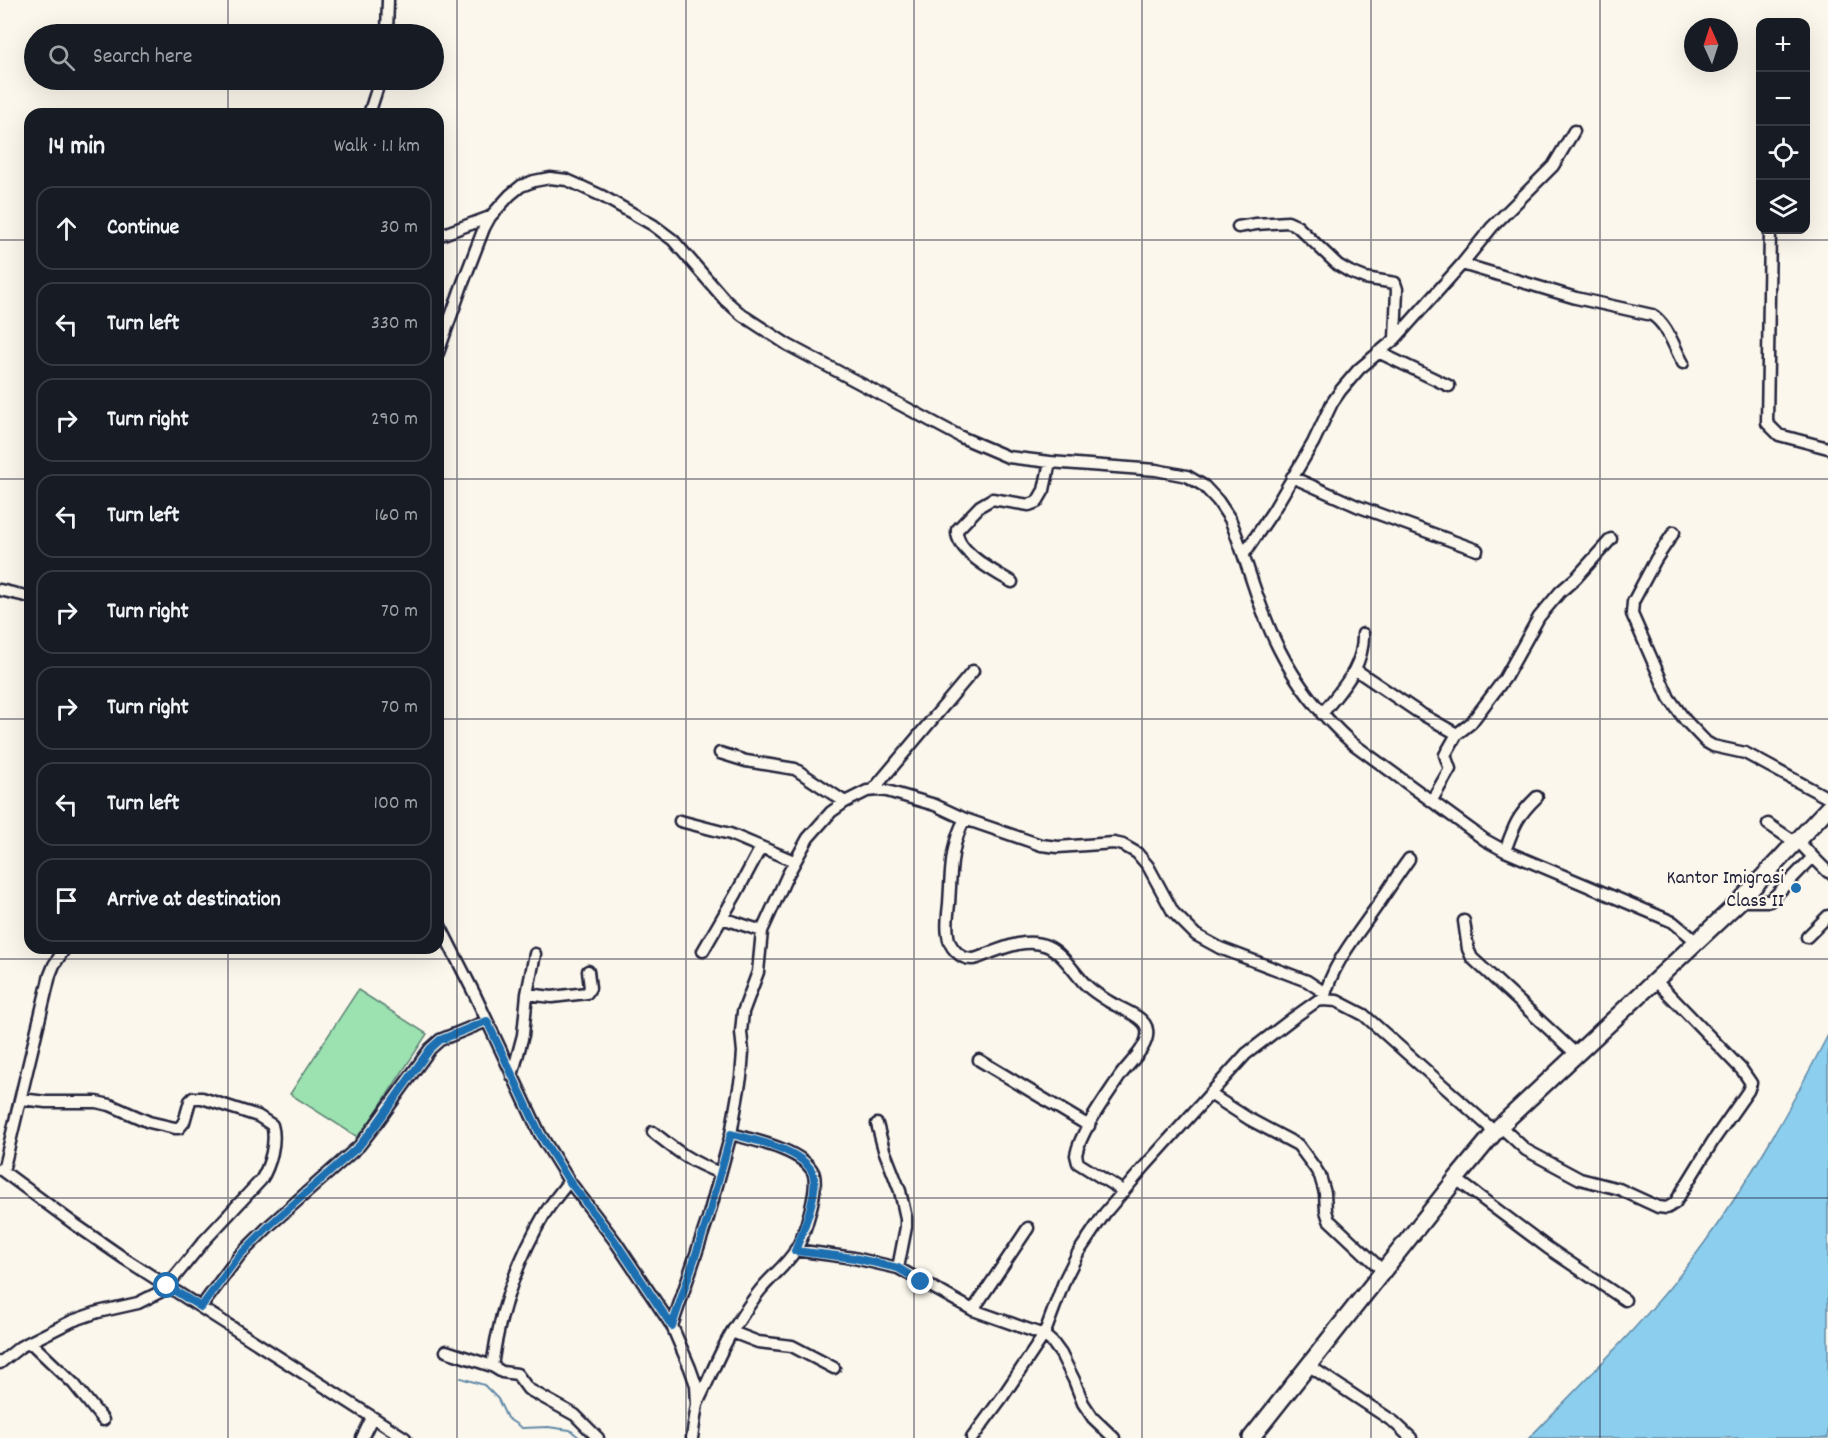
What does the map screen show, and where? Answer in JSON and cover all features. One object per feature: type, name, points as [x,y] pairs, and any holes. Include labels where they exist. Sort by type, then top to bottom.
[{"type":"highway","points":[[1251,1438],[1497,1129],[1740,901],[1828,808]]},
{"type":"street","points":[[387,24],[388,0]]},
{"type":"street","points":[[371,108],[377,90]]},
{"type":"street","points":[[1244,554],[1273,511],[1341,390],[1359,369],[1395,339],[1492,227],[1553,166],[1574,131]]},
{"type":"street","points":[[444,337],[484,228],[490,218],[521,186],[534,181],[559,179],[576,184],[635,214],[673,240],[725,300],[742,315],[788,345],[961,437],[994,452],[1024,460],[1156,470],[1187,476],[1204,486],[1230,519],[1279,649],[1322,714],[1352,743],[1470,830],[1505,851],[1673,922],[1697,942]]},
{"type":"street","points":[[444,234],[490,218]]},
{"type":"street","points":[[1238,227],[1288,222],[1297,226],[1338,265],[1350,272],[1365,278],[1395,283],[1397,289],[1395,339]]},
{"type":"street","points":[[1770,234],[1767,423],[1769,428],[1779,435],[1828,448]]},
{"type":"street","points":[[1462,264],[1576,298],[1652,315],[1658,318],[1663,325],[1683,363]]},
{"type":"street","points":[[1378,352],[1449,386]]},
{"type":"street","points":[[1012,582],[970,555],[958,541],[957,530],[980,506],[992,499],[1029,505],[1037,502],[1044,490],[1050,462]]},
{"type":"street","points":[[1292,477],[1357,507],[1478,550]]},
{"type":"street","points":[[1674,532],[1656,559],[1632,608],[1632,614],[1669,698],[1685,720],[1706,742],[1713,746],[1745,753],[1828,798]]},
{"type":"street","points":[[1432,800],[1450,769],[1445,755],[1457,734],[1471,723],[1505,678],[1539,617],[1611,538]]},
{"type":"street","points":[[0,590],[24,596]]},
{"type":"street","points":[[1322,714],[1356,670],[1363,634]]},
{"type":"street","points":[[1356,670],[1418,712],[1457,734]]},
{"type":"street","points":[[672,1326],[708,1218],[731,1134],[741,1077],[742,1012],[759,972],[762,931],[794,861],[819,824],[845,802],[873,790],[973,671]]},
{"type":"street","points":[[720,753],[746,761],[795,769],[845,802]]},
{"type":"street","points":[[873,790],[887,791],[935,805],[965,819],[1050,847],[1114,843],[1123,845],[1137,853],[1148,866],[1173,912],[1186,928],[1196,935],[1220,948],[1307,981],[1324,996],[1364,1015],[1497,1129],[1526,1150],[1580,1179],[1619,1189],[1667,1208],[1675,1203],[1713,1141],[1751,1088],[1751,1083],[1656,981]]},
{"type":"street","points":[[1505,851],[1517,820],[1537,796]]},
{"type":"street","points":[[965,819],[952,856],[947,922],[951,946],[959,954],[972,959],[1021,944],[1030,943],[1049,947],[1087,986],[1108,1002],[1139,1018],[1148,1029],[1146,1041],[1120,1076],[1089,1126],[1076,1155],[1078,1162],[1123,1191]]},
{"type":"street","points":[[680,821],[730,834],[794,861]]},
{"type":"street","points":[[1768,824],[1796,841],[1828,872]]},
{"type":"street","points":[[703,951],[761,847]]},
{"type":"street","points":[[1740,901],[1770,901],[1813,857]]},
{"type":"street","points":[[972,1438],[1044,1335],[1065,1279],[1078,1253],[1105,1213],[1189,1115],[1246,1054],[1324,996],[1340,960],[1355,935],[1409,859]]},
{"type":"street","points":[[1807,937],[1828,916]]},
{"type":"street","points":[[722,918],[762,931]]},
{"type":"street","points":[[1464,921],[1467,945],[1472,958],[1576,1054]]},
{"type":"street","points":[[444,934],[540,1134],[569,1181],[615,1241],[672,1326],[693,1377],[697,1404],[692,1438]]},
{"type":"street","points":[[61,954],[50,975],[21,1099],[1,1170],[73,1223],[167,1286],[405,1438]]},
{"type":"street","points":[[512,1076],[522,1035],[534,954]]},
{"type":"street","points":[[527,994],[552,998],[587,993],[590,988],[588,971]]},
{"type":"street","points":[[201,1307],[239,1256],[270,1225],[359,1146],[430,1049],[440,1040],[487,1021]]},
{"type":"street","points":[[979,1060],[1089,1126]]},
{"type":"street","points":[[1210,1094],[1249,1119],[1298,1145],[1320,1176],[1329,1220],[1383,1271]]},
{"type":"street","points":[[0,1363],[20,1347],[72,1321],[98,1312],[138,1303],[154,1296],[167,1286],[264,1174],[273,1139],[272,1125],[258,1116],[202,1098],[193,1098],[190,1101],[180,1128],[149,1122],[110,1105],[96,1102],[46,1102],[21,1099]]},
{"type":"street","points":[[877,1124],[884,1150],[900,1191],[906,1218],[898,1268]]},
{"type":"street","points":[[653,1132],[695,1164],[720,1173]]},
{"type":"street","points":[[697,1404],[732,1332],[760,1290],[795,1251],[805,1226],[815,1181],[813,1171],[808,1165],[790,1152],[731,1134]]},
{"type":"street","points":[[1456,1179],[1548,1248],[1625,1300]]},
{"type":"street","points":[[492,1366],[508,1291],[545,1213],[569,1181]]},
{"type":"street","points":[[973,1310],[1028,1227]]},
{"type":"street","points":[[795,1251],[854,1258],[898,1268],[973,1310],[1044,1335],[1061,1354],[1083,1403],[1093,1418],[1113,1438]]},
{"type":"street","points":[[732,1332],[758,1342],[792,1346],[834,1368]]},
{"type":"street","points":[[30,1342],[74,1384],[103,1420]]},
{"type":"street","points":[[446,1351],[492,1366],[502,1372],[517,1374],[528,1389],[575,1414],[598,1438]]},
{"type":"street","points":[[1308,1365],[1394,1422],[1411,1438]]},
{"type":"street","points":[[362,1438],[372,1418]]},
{"type":"green space","points":[[358,990],[427,1034],[359,1138],[290,1094]]},
{"type":"water","points":[[1828,1035],[1828,1438],[1529,1438],[1643,1319],[1705,1242],[1770,1141]]},
{"type":"waterway","points":[[461,1378],[484,1385],[498,1399],[507,1418],[522,1428],[548,1427],[570,1430],[580,1438]]},
{"type":"place","name":"Kantor Imigrasi Class II","points":[[1796,888]]},
{"type":"route","points":[[167,1286],[201,1307],[239,1256],[270,1225],[359,1146],[435,1043],[487,1021],[540,1134],[569,1181],[615,1241],[672,1326],[708,1218],[731,1134],[790,1152],[813,1171],[815,1181],[811,1204],[795,1251],[854,1258],[898,1268],[921,1282]]}]
